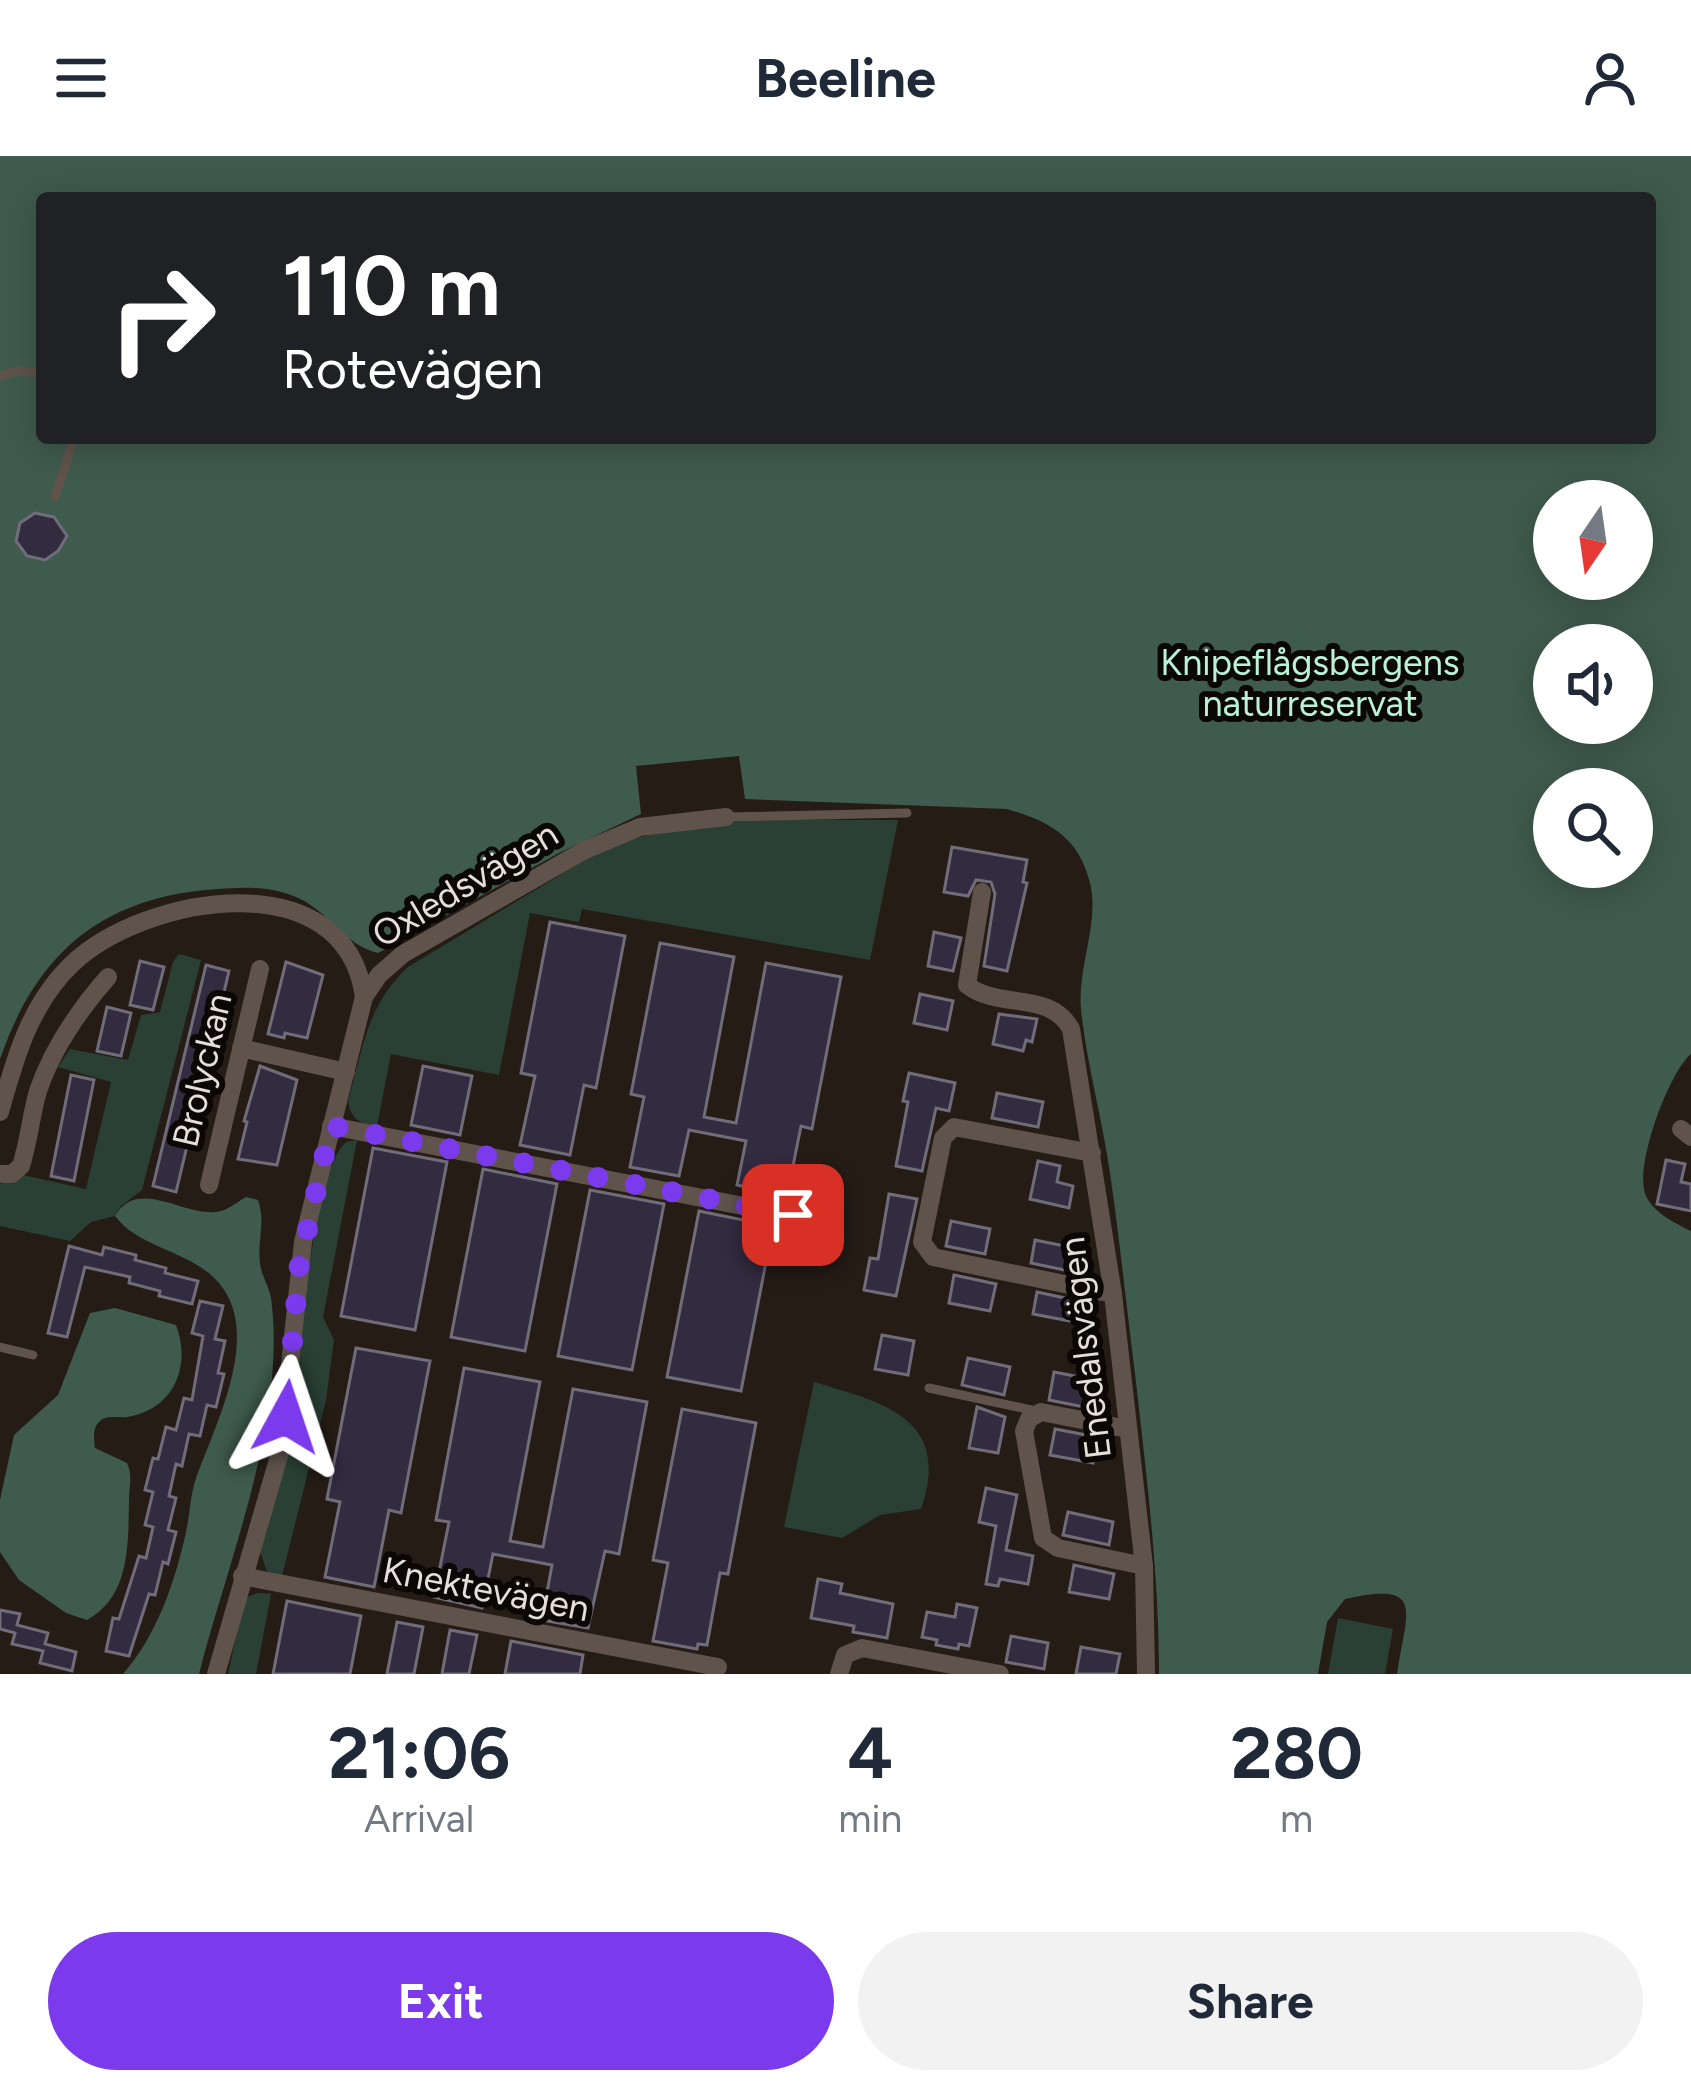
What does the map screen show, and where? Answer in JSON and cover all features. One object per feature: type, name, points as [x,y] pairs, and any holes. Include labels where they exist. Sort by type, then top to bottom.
[{"type":"street","name":"Oxledsvägen","points":[[216,1674],[280,1449],[301,1259],[364,997],[379,975],[403,954],[585,850],[640,827],[726,817]]},
{"type":"street","name":"Enedalsvägen","points":[[982,892],[967,985],[979,993],[1046,1006],[1065,1018],[1071,1029],[1113,1294],[1144,1566],[1146,1674]]},
{"type":"street","points":[[0,1112],[28,1026],[47,992],[92,947],[134,923],[231,903],[290,909],[321,927],[346,952],[357,967],[364,997]]},
{"type":"street","name":"Brolyckan","points":[[209,1185],[260,969]]},
{"type":"street","points":[[0,1174],[12,1174],[21,1166],[49,1066],[79,1014],[108,977]]},
{"type":"street","points":[[241,1048],[346,1072]]},
{"type":"street","points":[[331,1126],[805,1217]]},
{"type":"street","points":[[1092,1153],[954,1127],[943,1138],[922,1242],[933,1258],[1113,1294]]},
{"type":"street","points":[[1128,1430],[1041,1412],[1028,1419],[1024,1431],[1043,1538],[1058,1548],[1144,1566]]},
{"type":"street","name":"Knektevägen","points":[[242,1576],[718,1667]]},
{"type":"street","points":[[838,1674],[845,1655],[862,1648],[1000,1674]]},
{"type":"lane","points":[[0,376],[36,373]]},
{"type":"lane","points":[[55,497],[72,444]]},
{"type":"lane","points":[[726,817],[907,813]]},
{"type":"lane","points":[[0,1347],[34,1355]]},
{"type":"lane","points":[[929,1388],[1041,1412]]},
{"type":"green space","name":"Knipeflågsbergens naturreservat","points":[[0,156],[1691,156],[1691,1054],[1655,1121],[1643,1183],[1654,1208],[1691,1231],[1691,1674],[1397,1674],[1405,1606],[1389,1594],[1371,1594],[1345,1599],[1327,1622],[1318,1674],[1159,1674],[1155,1564],[1136,1382],[1110,1173],[1081,1010],[1092,913],[1090,883],[1070,843],[1049,826],[1022,814],[1007,809],[745,799],[739,756],[636,766],[641,814],[559,853],[378,953],[356,943],[296,897],[251,888],[205,890],[166,896],[101,922],[52,964],[31,992],[0,1059]]},
{"type":"green space","points":[[898,820],[870,960],[582,909],[579,922],[530,913],[499,1075],[391,1054],[377,1126],[361,1122],[351,1112],[348,1101],[368,1028],[394,981],[408,967],[595,854],[630,840],[705,825]]},
{"type":"green space","points":[[179,954],[201,960],[142,1190],[115,1216],[91,1222],[70,1241],[0,1226],[0,1184],[23,1175],[86,1189],[111,1082],[58,1067],[70,1049],[128,1060],[141,1015],[160,1012]]},
{"type":"green space","points":[[357,1140],[323,1317],[334,1340],[326,1400],[282,1576],[267,1571],[260,1552],[292,1424],[316,1226],[334,1161],[346,1142]]},
{"type":"green space","points":[[246,1197],[258,1200],[260,1208],[260,1263],[271,1298],[274,1344],[271,1391],[252,1488],[199,1674],[123,1674],[146,1642],[170,1589],[194,1485],[229,1386],[237,1337],[234,1314],[215,1279],[140,1237],[115,1216],[137,1199],[208,1212],[224,1210]]},
{"type":"green space","points":[[115,1308],[176,1325],[182,1356],[175,1384],[156,1406],[127,1417],[106,1418],[96,1427],[95,1448],[129,1468],[128,1533],[119,1583],[101,1610],[87,1620],[66,1613],[19,1580],[0,1552],[0,1500],[14,1435],[58,1395],[90,1313]]},
{"type":"green space","points":[[814,1382],[887,1408],[919,1435],[927,1454],[928,1479],[921,1509],[880,1515],[842,1538],[784,1527]]},
{"type":"green space","points":[[258,1593],[271,1594],[256,1674],[228,1674],[243,1604]]},
{"type":"green space","points":[[1338,1618],[1393,1629],[1385,1674],[1328,1674]]},
{"type":"building","points":[[35,513],[54,517],[67,536],[45,560],[27,556],[16,541],[20,523]]},
{"type":"building","points":[[952,847],[1027,860],[1023,882],[1027,883],[1007,971],[984,966],[995,894],[991,882],[976,880],[968,896],[944,892]]},
{"type":"building","points":[[550,922],[625,936],[596,1088],[584,1085],[570,1155],[520,1145],[535,1076],[521,1073]]},
{"type":"building","points":[[934,932],[961,938],[953,971],[928,966]]},
{"type":"building","points":[[660,943],[734,957],[704,1117],[736,1123],[766,963],[841,977],[812,1129],[801,1126],[787,1196],[737,1185],[746,1141],[689,1130],[679,1176],[630,1167],[644,1097],[631,1094]]},
{"type":"building","points":[[140,961],[164,967],[153,1010],[130,1005]]},
{"type":"building","points":[[286,962],[323,975],[307,1038],[268,1034]]},
{"type":"building","points":[[206,965],[229,971],[176,1192],[153,1186]]},
{"type":"building","points":[[920,994],[953,1001],[947,1030],[914,1023]]},
{"type":"building","points":[[107,1007],[131,1013],[121,1056],[97,1051]]},
{"type":"building","points":[[999,1014],[1037,1019],[1032,1042],[1026,1040],[1023,1051],[993,1044]]},
{"type":"building","points":[[260,1066],[297,1080],[277,1165],[238,1159]]},
{"type":"building","points":[[423,1066],[472,1076],[460,1135],[411,1125]]},
{"type":"building","points":[[909,1073],[955,1083],[949,1111],[936,1108],[922,1171],[896,1166]]},
{"type":"building","points":[[71,1075],[94,1080],[74,1181],[51,1176]]},
{"type":"building","points":[[997,1093],[1043,1102],[1038,1127],[992,1118]]},
{"type":"building","points":[[373,1148],[447,1162],[415,1330],[341,1316]]},
{"type":"building","points":[[1666,1160],[1685,1164],[1681,1182],[1691,1184],[1691,1211],[1657,1204]]},
{"type":"building","points":[[1038,1161],[1060,1166],[1057,1182],[1073,1186],[1069,1208],[1030,1199]]},
{"type":"building","points":[[483,1169],[557,1184],[525,1351],[451,1337]]},
{"type":"building","points":[[590,1190],[664,1204],[632,1370],[558,1356]]},
{"type":"building","points":[[889,1194],[917,1199],[896,1296],[864,1290],[870,1258],[878,1259]]},
{"type":"building","points":[[699,1211],[773,1226],[741,1391],[667,1377]]},
{"type":"building","points":[[951,1221],[990,1229],[985,1254],[946,1246]]},
{"type":"building","points":[[1035,1240],[1079,1249],[1074,1272],[1031,1263]]},
{"type":"building","points":[[69,1246],[102,1255],[104,1247],[136,1255],[135,1260],[166,1268],[165,1273],[198,1281],[192,1304],[129,1283],[130,1277],[85,1267],[67,1337],[48,1333]]},
{"type":"building","points":[[954,1275],[996,1284],[990,1311],[949,1303]]},
{"type":"building","points":[[1037,1292],[1079,1301],[1075,1322],[1033,1314]]},
{"type":"building","points":[[200,1301],[223,1306],[215,1339],[225,1341],[218,1373],[224,1374],[216,1407],[207,1405],[200,1436],[189,1434],[182,1466],[176,1464],[169,1496],[176,1498],[168,1530],[176,1532],[168,1564],[163,1562],[155,1595],[149,1594],[129,1656],[106,1651],[113,1618],[119,1619],[139,1556],[146,1558],[153,1527],[145,1525],[153,1492],[145,1490],[153,1458],[158,1459],[166,1427],[176,1430],[184,1398],[192,1400],[203,1336],[192,1333]]},
{"type":"building","points":[[882,1335],[914,1341],[908,1375],[875,1369]]},
{"type":"building","points":[[356,1348],[430,1361],[401,1513],[389,1510],[374,1587],[325,1577],[340,1502],[327,1499]]},
{"type":"building","points":[[968,1358],[1010,1367],[1004,1395],[962,1385]]},
{"type":"building","points":[[464,1368],[540,1382],[510,1541],[543,1547],[573,1389],[647,1402],[619,1554],[605,1551],[588,1628],[542,1620],[552,1565],[493,1554],[482,1608],[434,1597],[449,1522],[436,1520]]},
{"type":"building","points":[[1054,1372],[1100,1381],[1094,1409],[1049,1400]]},
{"type":"building","points":[[977,1407],[1005,1417],[998,1453],[969,1448]]},
{"type":"building","points":[[682,1409],[756,1423],[728,1574],[720,1573],[707,1645],[698,1644],[697,1649],[653,1641],[668,1563],[653,1560]]},
{"type":"building","points":[[1055,1429],[1097,1437],[1093,1463],[1050,1455]]},
{"type":"building","points":[[986,1488],[1017,1495],[1006,1550],[1033,1556],[1028,1584],[1000,1579],[998,1586],[986,1584],[996,1526],[979,1522]]},
{"type":"building","points":[[1068,1512],[1113,1522],[1109,1545],[1063,1535]]},
{"type":"building","points":[[1074,1565],[1114,1574],[1109,1599],[1069,1592]]},
{"type":"building","points":[[818,1579],[842,1584],[840,1593],[893,1604],[887,1638],[811,1618]]},
{"type":"building","points":[[287,1601],[361,1616],[350,1674],[273,1674]]},
{"type":"building","points":[[957,1604],[977,1608],[969,1646],[936,1645],[937,1640],[922,1637],[927,1612],[955,1617]]},
{"type":"building","points":[[0,1610],[20,1614],[17,1625],[48,1633],[45,1644],[76,1652],[72,1671],[40,1663],[43,1651],[12,1644],[15,1633],[0,1629]]},
{"type":"building","points":[[397,1622],[423,1627],[414,1674],[387,1674]]},
{"type":"building","points":[[450,1630],[477,1635],[469,1674],[442,1674]]},
{"type":"building","points":[[1011,1636],[1048,1643],[1044,1669],[1006,1662]]},
{"type":"building","points":[[511,1641],[583,1655],[580,1674],[505,1674]]},
{"type":"building","points":[[1081,1647],[1120,1654],[1116,1674],[1076,1674]]},
{"type":"route","points":[[286,1417],[299,1267],[331,1126],[793,1215]]}]
